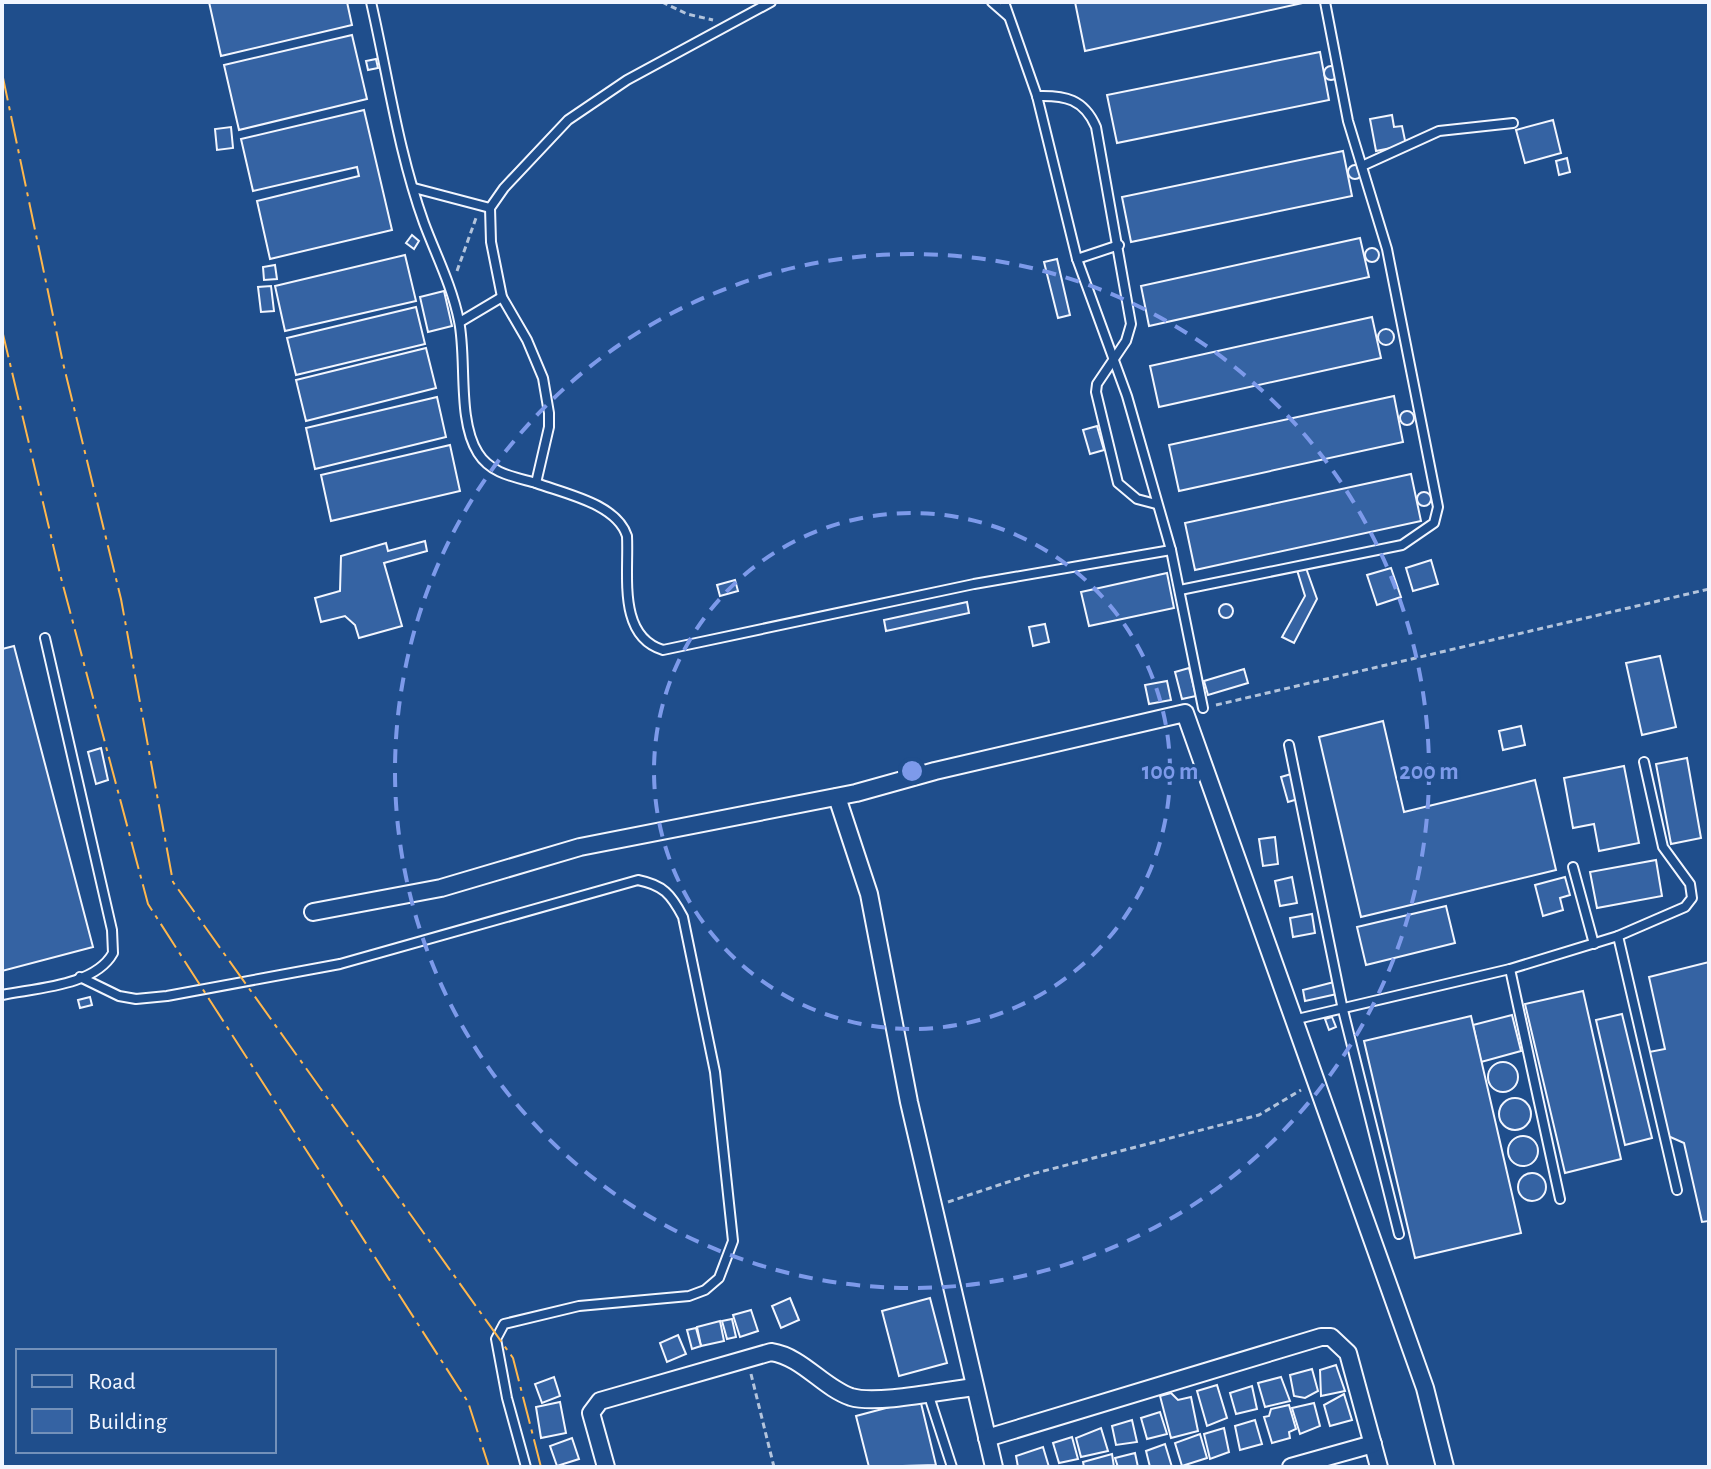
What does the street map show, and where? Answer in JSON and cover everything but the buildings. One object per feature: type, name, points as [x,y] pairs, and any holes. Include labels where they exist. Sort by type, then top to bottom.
[{"type":"street","points":[[313,912],[441,888],[580,847],[837,797],[1185,713],[1425,1388],[1445,1467]]},
{"type":"street","points":[[837,797],[869,894],[882,920],[914,1101],[992,1436],[994,1467]]},
{"type":"street","points":[[962,1314],[975,1387],[1005,1467]]},
{"type":"street","points":[[992,1436],[1321,1337],[1331,1337],[1348,1353],[1379,1467]]},
{"type":"street","points":[[606,1467],[591,1413],[600,1401],[746,1357],[781,1354],[851,1397],[877,1398],[975,1387]]},
{"type":"street","points":[[1291,1467],[1373,1444]]},
{"type":"lane","points":[[371,2],[392,112],[414,188],[460,322],[472,443],[478,455],[498,472],[602,508],[623,522],[627,536],[634,629],[649,646],[663,650],[974,584],[1171,550]]},
{"type":"lane","points":[[486,207],[568,120],[627,80],[771,2]]},
{"type":"lane","points":[[992,2],[1009,17]]},
{"type":"lane","points":[[1004,2],[1037,96],[1077,259],[1114,360],[1171,550],[1203,708]]},
{"type":"lane","points":[[1180,590],[1402,545],[1434,523],[1438,507],[1387,249],[1348,121],[1325,2]]},
{"type":"lane","points":[[1037,96],[1069,98],[1090,113],[1096,127],[1131,324],[1114,360],[1097,384],[1096,392],[1118,483],[1137,499],[1156,504]]},
{"type":"lane","points":[[1362,166],[1439,131],[1513,123]]},
{"type":"lane","points":[[414,188],[486,207]]},
{"type":"lane","points":[[486,207],[502,297],[527,340],[543,378],[549,427],[536,483]]},
{"type":"lane","points":[[1077,259],[1119,245]]},
{"type":"lane","points":[[460,322],[502,297]]},
{"type":"lane","points":[[2,995],[80,977],[108,962],[113,953],[112,930],[45,638]]},
{"type":"lane","points":[[1289,745],[1343,1010],[1399,1234]]},
{"type":"lane","points":[[1292,1020],[1510,969],[1618,936],[1685,907],[1692,898],[1690,884],[1663,847],[1644,762]]},
{"type":"lane","points":[[1573,867],[1594,944]]},
{"type":"lane","points":[[80,977],[119,996],[136,999],[167,996],[340,964],[638,880],[658,884],[672,896],[683,917],[715,1072],[733,1241],[719,1278],[705,1290],[689,1296],[579,1306],[504,1324],[499,1329],[496,1339],[507,1398],[526,1467]]},
{"type":"lane","points":[[1618,936],[1677,1190]]},
{"type":"lane","points":[[1510,969],[1560,1199]]},
{"type":"lane","points":[[928,1392],[952,1467]]},
{"type":"path","points":[[662,2],[687,14],[733,24]]},
{"type":"path","points":[[450,288],[486,207]]},
{"type":"path","points":[[1203,708],[1709,589]]},
{"type":"path","points":[[938,1205],[1032,1174],[1259,1115],[1315,1083]]},
{"type":"path","points":[[746,1357],[774,1467]]},
{"type":"power","points":[[2,73],[63,363],[121,599],[173,882],[513,1358],[541,1467]]},
{"type":"power","points":[[2,330],[60,574],[148,904],[468,1402],[489,1467]]}]
